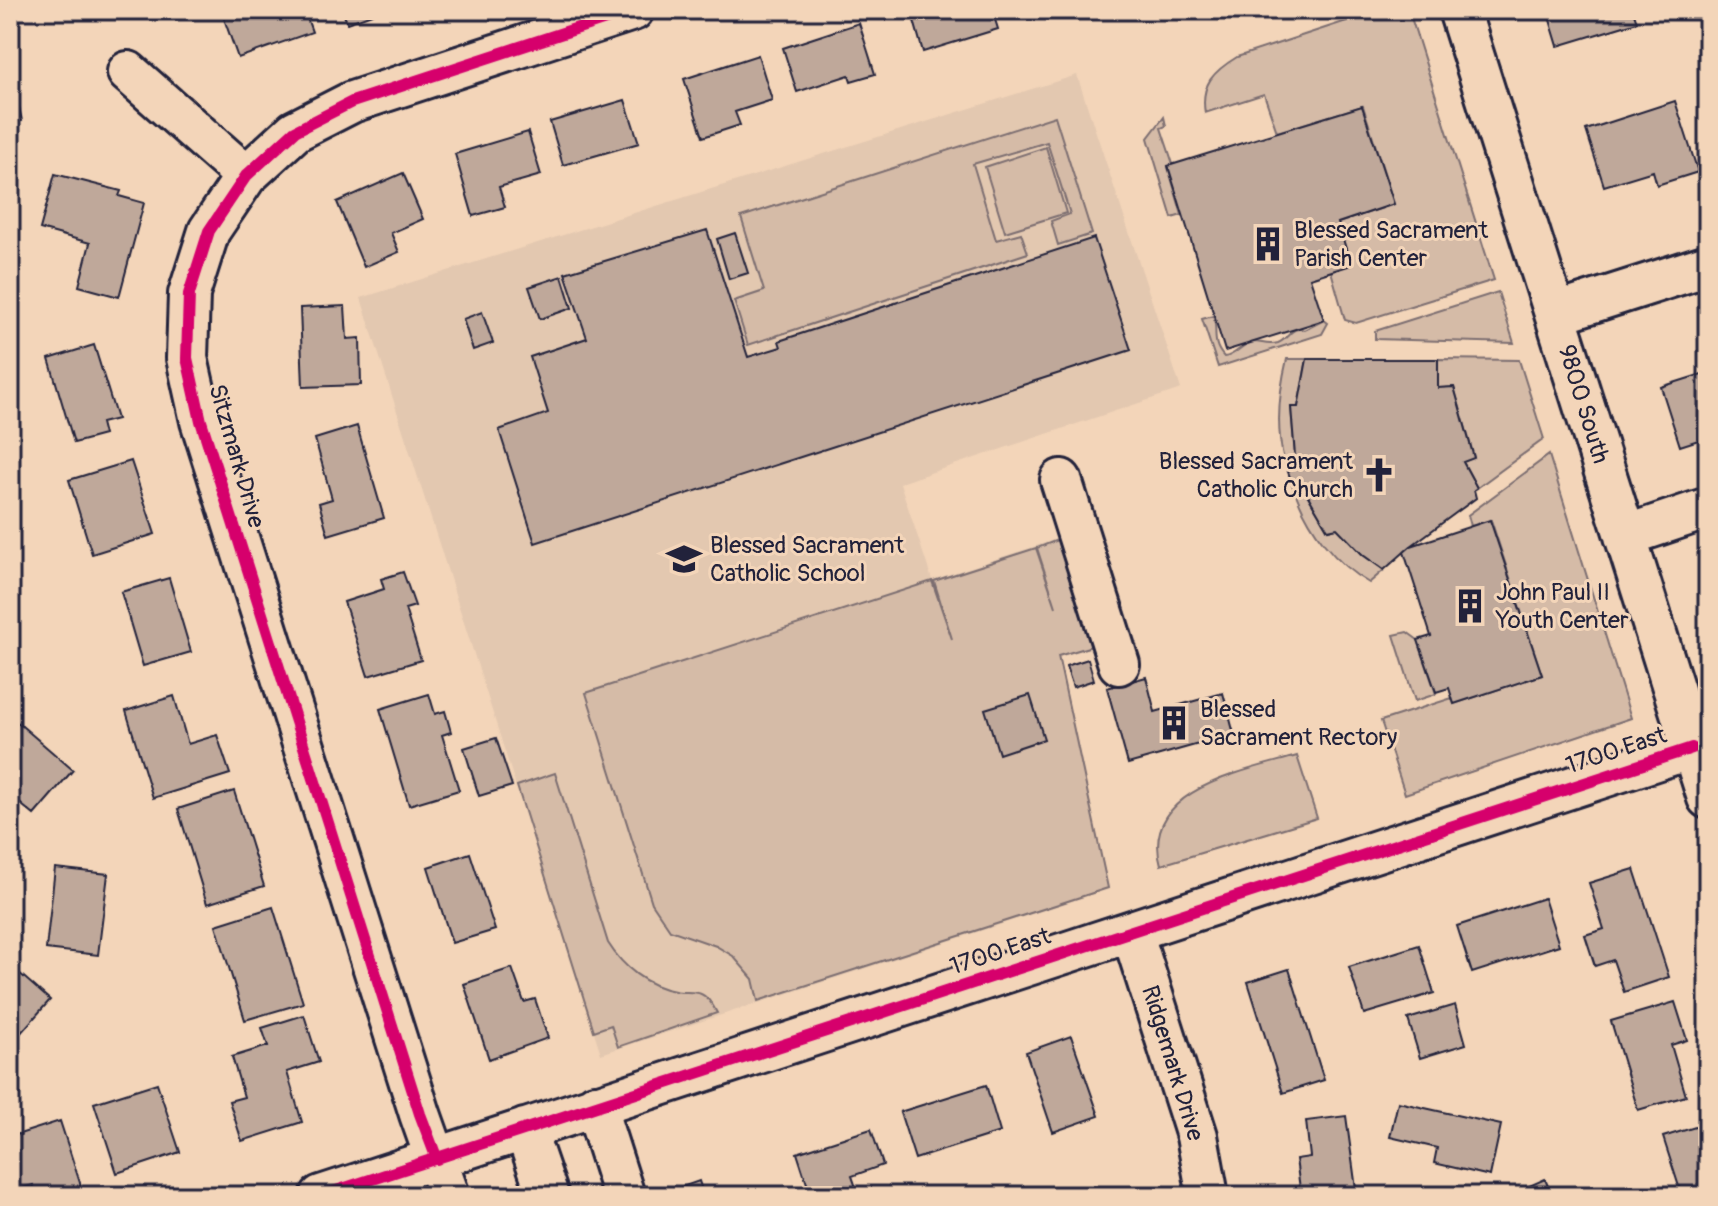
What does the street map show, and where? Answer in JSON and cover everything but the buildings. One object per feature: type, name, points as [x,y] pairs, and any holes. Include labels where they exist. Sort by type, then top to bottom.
[{"type":"street","name":"Sitzmark Drive","points":[[443,1178],[420,1114],[201,421],[187,358],[189,294],[209,231],[246,176],[295,131],[352,102],[556,22],[633,10]]},
{"type":"street","name":"9800 South","points":[[1459,10],[1708,798]]},
{"type":"street","points":[[128,72],[246,176]]},
{"type":"street","points":[[1555,314],[1708,265]]},
{"type":"street","points":[[1061,480],[1119,664]]},
{"type":"street","points":[[1625,536],[1708,508]]},
{"type":"street","name":"1700 East","points":[[321,1196],[443,1178],[525,1129],[1692,748]]},
{"type":"street","name":"Ridgemark Drive","points":[[1132,932],[1197,1136],[1208,1196]]},
{"type":"street","points":[[595,1105],[624,1196]]},
{"type":"street","points":[[525,1129],[548,1196]]},
{"type":"shaded area","points":[[1380,10],[1409,11],[1494,280],[1356,323],[1345,320],[1331,271],[1338,223],[1394,204],[1363,106],[1277,132],[1264,94],[1205,113],[1204,103],[1210,79],[1237,57]]},
{"type":"shaded area","name":"Blessed Sacrament Catholic School","points":[[1077,75],[1181,389],[900,483],[932,580],[1063,537],[1093,647],[1059,657],[1109,889],[601,1054],[361,298]]},
{"type":"shaded area","points":[[1055,116],[1092,234],[1058,245],[1051,221],[1070,214],[1047,142],[973,164],[996,240],[1021,233],[1028,253],[748,345],[734,301],[764,291],[741,217]]},
{"type":"shaded area","points":[[1164,117],[1166,126],[1161,128],[1173,164],[1168,167],[1182,215],[1172,218],[1148,138]]},
{"type":"shaded area","points":[[1046,147],[1066,213],[1005,232],[985,167]]},
{"type":"shaded area","points":[[1498,292],[1514,343],[1375,339],[1375,331]]},
{"type":"shaded area","points":[[1213,316],[1217,346],[1224,357],[1249,343],[1278,343],[1297,329],[1305,330],[1324,320],[1328,323],[1322,334],[1218,367],[1202,319]]},
{"type":"shaded area","points":[[1287,359],[1307,359],[1298,407],[1291,408],[1295,456],[1284,460],[1279,409]]},
{"type":"shaded area","points":[[1438,359],[1519,360],[1544,439],[1477,488],[1463,462],[1474,457],[1454,387],[1438,388]]},
{"type":"shaded area","points":[[1549,455],[1631,718],[1405,794],[1381,721],[1452,698],[1454,704],[1542,675],[1491,520],[1471,526],[1468,515]]},
{"type":"shaded area","points":[[1304,489],[1328,530],[1337,528],[1363,555],[1384,570],[1369,583],[1345,566],[1324,544],[1295,492]]},
{"type":"shaded area","points":[[1062,538],[1092,646],[1058,656],[1108,888],[758,1001],[753,979],[733,956],[716,946],[670,930],[652,903],[586,693],[932,581],[952,639],[934,581],[1036,548],[1056,607],[1037,548]]},
{"type":"shaded area","points":[[1407,632],[1418,640],[1436,694],[1415,701],[1394,635]]},
{"type":"shaded area","points":[[1297,756],[1317,818],[1161,865],[1158,839],[1166,818],[1181,801],[1225,777]]},
{"type":"shaded area","points":[[555,773],[608,943],[628,967],[645,980],[678,992],[701,994],[717,1013],[618,1047],[611,1025],[594,1031],[517,786]]},
{"type":"cycle path","points":[[437,1159],[420,1114],[201,421],[187,358],[189,294],[209,231],[246,176],[295,131],[352,102],[633,10]]},
{"type":"cycle path","points":[[321,1196],[1692,748]]},
{"type":"place","name":"Blessed Sacrament Parish Center","points":[[1268,244]]},
{"type":"place","name":"Blessed Sacrament Catholic Church","points":[[1379,475]]},
{"type":"place","name":"Blessed Sacrament Catholic School","points":[[684,559]]},
{"type":"place","name":"John Paul II Youth Center","points":[[1470,606]]},
{"type":"place","name":"Blessed Sacrament Rectory","points":[[1174,723]]}]
